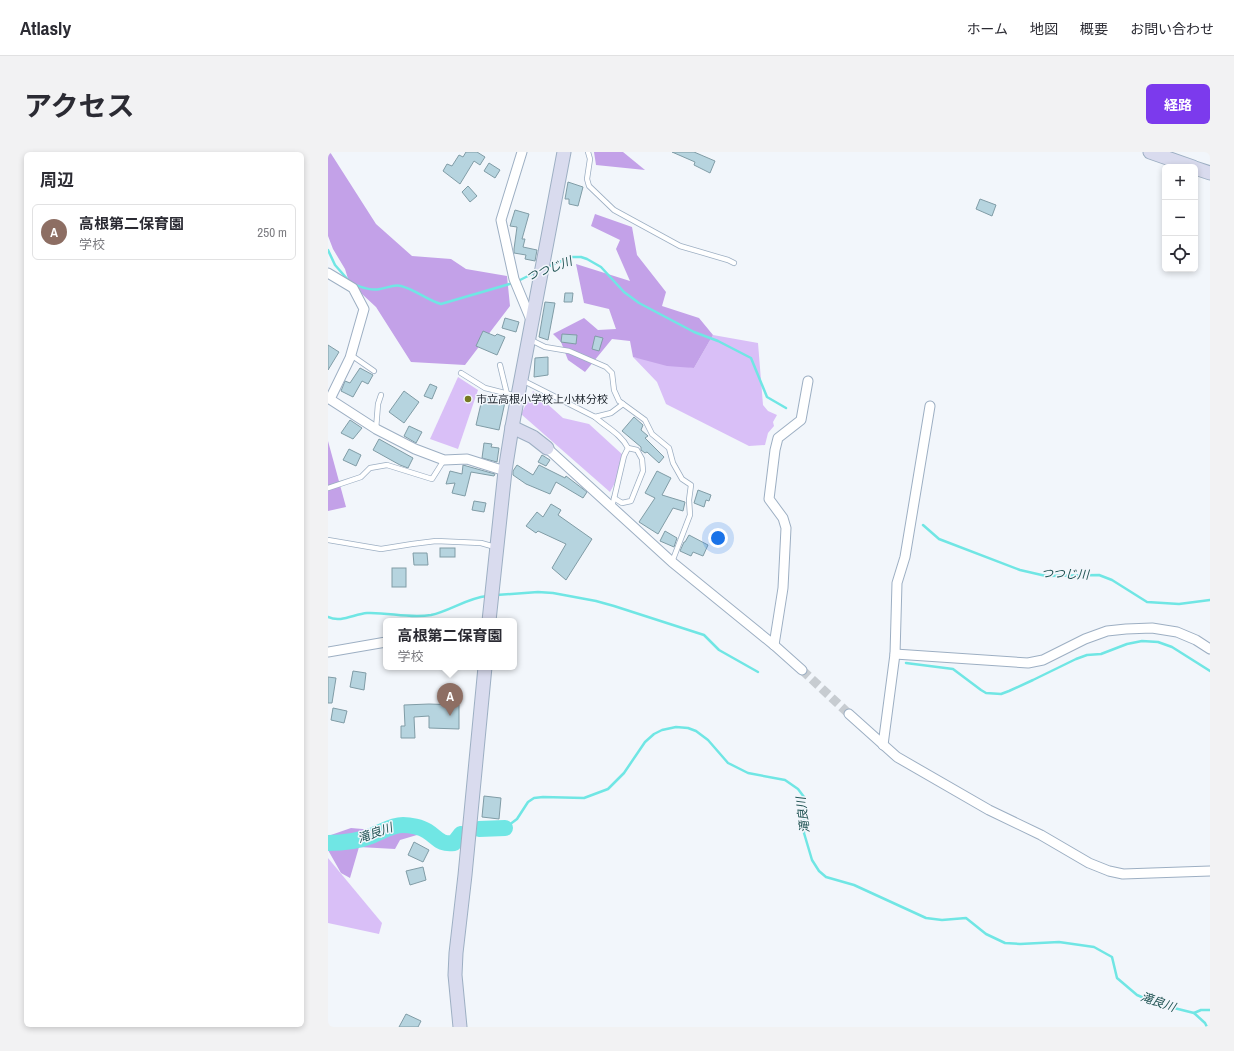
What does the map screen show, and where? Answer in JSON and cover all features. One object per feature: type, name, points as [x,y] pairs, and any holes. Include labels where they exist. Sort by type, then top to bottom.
[{"type":"street","points":[[522,152],[501,220],[514,279],[531,320]]},
{"type":"street","points":[[489,618],[505,472],[512,427],[512,395],[520,380],[564,152]]},
{"type":"street","points":[[1150,152],[1185,164]]},
{"type":"street","points":[[1198,168],[1210,173]]},
{"type":"street","points":[[328,273],[353,288],[364,309],[351,355],[329,398],[376,429],[415,450],[444,460],[467,458],[505,472]]},
{"type":"street","points":[[774,644],[784,588],[786,528],[784,518],[769,499],[775,450],[778,438],[801,420],[808,381]]},
{"type":"street","points":[[884,745],[895,654],[897,583],[905,557],[930,406]]},
{"type":"street","points":[[512,427],[533,437],[613,502],[672,562],[774,644],[802,670]]},
{"type":"street","points":[[895,654],[1028,663],[1043,660],[1085,639],[1107,631],[1152,628],[1177,632],[1196,640],[1210,649]]},
{"type":"street","points":[[328,652],[383,643]]},
{"type":"street","points":[[460,1027],[455,975],[456,952],[466,868],[485,670]]},
{"type":"street","points":[[849,714],[897,757],[989,810],[1041,835],[1089,863],[1109,872],[1123,874],[1210,871]]},
{"type":"lane","points":[[588,152],[590,159],[587,179],[589,186],[614,210],[680,246],[734,263]]},
{"type":"lane","points":[[528,338],[545,347],[569,351],[606,367],[612,373],[614,390],[619,401],[645,420],[652,434],[669,448],[673,463],[682,479],[691,485],[689,500],[690,515],[672,562]]},
{"type":"lane","points":[[351,355],[374,371]]},
{"type":"lane","points":[[500,365],[512,395]]},
{"type":"lane","points":[[460,373],[485,388],[512,395]]},
{"type":"lane","points":[[520,380],[595,417],[603,425],[615,432],[625,442],[628,448]]},
{"type":"lane","points":[[376,429],[378,404],[381,395]]},
{"type":"lane","points":[[595,417],[611,412],[623,404]]},
{"type":"lane","points":[[628,448],[637,450],[642,459],[643,471],[631,501],[622,503],[613,502],[624,456],[628,448]]},
{"type":"lane","points":[[328,488],[361,477],[370,468],[387,465],[432,479],[444,460]]},
{"type":"lane","points":[[328,540],[381,549],[436,541],[481,543],[497,548]]},
{"type":"shaded area","points":[[328,152],[330,152],[376,224],[412,256],[451,259],[466,269],[507,276],[510,306],[465,365],[411,362],[376,307],[349,282],[345,269],[333,249],[328,236]]},
{"type":"shaded area","points":[[594,152],[623,152],[645,170],[596,165]]},
{"type":"shaded area","points":[[595,214],[632,227],[637,255],[666,292],[662,306],[699,318],[713,335],[694,368],[667,366],[633,357],[630,341],[612,339],[585,372],[568,360],[561,342],[553,334],[584,318],[598,330],[616,329],[609,309],[584,303],[576,264],[630,281],[616,249],[620,240],[591,226]]},
{"type":"shaded area","points":[[713,335],[758,343],[763,405],[768,411],[777,415],[773,422],[774,426],[768,433],[765,445],[749,446],[666,404],[657,382],[633,357],[694,368]]},
{"type":"shaded area","points":[[458,377],[478,390],[458,449],[430,439]]},
{"type":"shaded area","points":[[533,391],[563,418],[589,424],[624,456],[623,468],[610,492],[521,414]]},
{"type":"shaded area","points":[[328,441],[346,507],[328,511]]},
{"type":"shaded area","points":[[403,826],[415,831],[417,835],[400,840],[395,849],[359,847],[350,878],[341,873],[328,850],[328,836],[351,828],[374,830]]},
{"type":"shaded area","points":[[328,858],[382,923],[379,934],[328,923]]},
{"type":"building","points":[[466,152],[477,152],[485,157],[480,165],[474,161],[460,184],[443,171],[447,164],[452,166],[459,155],[463,157]]},
{"type":"building","points":[[672,152],[694,152],[715,161],[710,173],[694,165],[695,162]]},
{"type":"building","points":[[489,163],[500,170],[495,178],[484,171]]},
{"type":"building","points":[[568,182],[583,187],[578,206],[569,204],[569,199],[565,199]]},
{"type":"building","points":[[468,186],[477,196],[470,202],[462,192]]},
{"type":"building","points":[[980,199],[996,205],[992,216],[976,209]]},
{"type":"building","points":[[515,210],[529,214],[522,239],[525,239],[523,247],[537,250],[535,261],[525,259],[526,255],[514,253],[517,227],[510,226]]},
{"type":"building","points":[[565,293],[573,293],[572,302],[564,302]]},
{"type":"building","points":[[545,302],[555,303],[548,340],[539,337]]},
{"type":"building","points":[[505,318],[519,322],[516,332],[502,328]]},
{"type":"building","points":[[483,331],[495,336],[497,334],[505,337],[497,355],[476,346]]},
{"type":"building","points":[[562,334],[577,335],[576,344],[561,342]]},
{"type":"building","points":[[595,336],[603,338],[599,351],[592,349]]},
{"type":"building","points":[[328,345],[339,352],[328,370]]},
{"type":"building","points":[[548,357],[548,375],[534,377],[535,358]]},
{"type":"building","points":[[360,368],[373,375],[368,384],[362,381],[353,397],[341,391],[345,381],[350,383]]},
{"type":"building","points":[[430,384],[437,387],[432,399],[424,396]]},
{"type":"building","points":[[404,391],[419,402],[404,423],[389,412]]},
{"type":"building","points":[[483,395],[505,402],[499,430],[476,425]]},
{"type":"building","points":[[634,417],[643,425],[641,430],[648,436],[645,438],[664,457],[659,463],[647,452],[645,453],[641,450],[641,447],[622,431]]},
{"type":"building","points":[[350,420],[362,428],[353,439],[341,433]]},
{"type":"building","points":[[409,426],[422,432],[416,443],[404,436]]},
{"type":"building","points":[[379,439],[413,458],[408,468],[373,450]]},
{"type":"building","points":[[484,443],[492,444],[491,447],[499,448],[497,462],[482,458]]},
{"type":"building","points":[[349,449],[361,455],[356,466],[343,460]]},
{"type":"building","points":[[542,455],[550,460],[546,466],[538,462]]},
{"type":"building","points":[[463,465],[495,474],[494,476],[471,472],[465,496],[452,493],[455,483],[446,484],[450,471],[462,474]]},
{"type":"building","points":[[517,465],[533,475],[539,465],[565,478],[566,476],[587,492],[583,498],[556,482],[550,494],[526,484],[513,475],[513,471]]},
{"type":"building","points":[[657,471],[671,478],[662,495],[685,502],[683,511],[673,508],[658,534],[639,522],[655,498],[645,493]]},
{"type":"building","points":[[698,490],[711,495],[709,501],[706,500],[704,507],[694,503]]},
{"type":"building","points":[[474,501],[486,503],[484,512],[472,510]]},
{"type":"building","points":[[551,504],[561,510],[558,515],[592,539],[566,580],[552,568],[566,544],[538,531],[536,533],[526,526],[537,512],[543,517]]},
{"type":"building","points":[[665,531],[677,538],[674,547],[660,541]]},
{"type":"building","points":[[689,535],[708,545],[703,556],[693,552],[691,556],[680,551]]},
{"type":"building","points":[[440,548],[455,548],[455,557],[440,557]]},
{"type":"building","points":[[413,553],[427,553],[428,565],[414,565]]},
{"type":"building","points":[[392,568],[406,568],[406,587],[392,587]]},
{"type":"building","points":[[353,671],[366,673],[364,690],[350,687]]},
{"type":"building","points":[[328,677],[336,678],[332,703],[328,703]]},
{"type":"building","points":[[404,705],[459,705],[459,729],[429,728],[429,716],[414,717],[415,738],[401,738],[401,726],[405,726]]},
{"type":"building","points":[[333,708],[347,711],[344,723],[331,720]]},
{"type":"building","points":[[484,796],[501,798],[499,819],[482,817]]},
{"type":"building","points":[[414,842],[429,850],[423,862],[408,855]]},
{"type":"building","points":[[423,867],[426,880],[410,885],[406,871]]},
{"type":"building","points":[[406,1014],[421,1021],[418,1027],[399,1027]]},
{"type":"waterway","name":"つつじ川","points":[[328,250],[335,265],[349,281]]},
{"type":"waterway","name":"つつじ川","points":[[547,267],[572,257],[587,259],[601,267],[624,292],[639,303],[694,332],[718,341],[751,358],[767,397],[786,408]]},
{"type":"waterway","name":"つつじ川","points":[[518,281],[536,272]]},
{"type":"waterway","name":"つつじ川","points":[[353,284],[373,289],[401,286],[441,304],[513,283]]},
{"type":"waterway","name":"つつじ川","points":[[923,525],[939,539],[1020,570],[1046,576],[1099,575],[1112,580],[1147,602],[1179,604],[1210,600]]},
{"type":"waterway","points":[[496,595],[538,592],[553,593],[614,606],[704,635],[719,650],[758,672]]},
{"type":"waterway","points":[[328,617],[333,619],[343,619],[367,613],[407,616],[431,615],[445,611],[472,599],[487,596]]},
{"type":"waterway","points":[[906,663],[953,669],[986,693],[1001,694],[1076,659],[1087,655],[1101,654],[1127,644],[1142,641],[1158,642],[1172,647],[1210,671]]},
{"type":"waterway","name":"滝良川","points":[[505,828],[517,819],[528,802],[534,798],[584,798],[608,789],[624,773],[645,742],[654,734],[662,730],[676,727],[688,728],[696,731],[708,740],[728,763],[748,773],[785,780],[798,789],[804,797],[804,833],[812,860],[819,871],[826,877],[854,885],[926,918],[942,920],[966,918],[986,934],[1005,943],[1020,944],[1059,942],[1094,947],[1112,957],[1117,978],[1137,995],[1158,1004],[1194,1013],[1205,1023],[1207,1027]]},
{"type":"waterway","name":"滝良川","points":[[328,843],[360,840],[399,825],[422,828],[445,843],[454,843],[461,834]]},
{"type":"waterway","name":"滝良川","points":[[479,829],[505,828]]},
{"type":"waterway","name":"滝良川","points":[[1194,1013],[1201,1010],[1210,1010]]},
{"type":"tunnel","points":[[802,670],[849,714]]},
{"type":"place","name":"市立高根小学校上小林分校","points":[[468,399]]},
{"type":"place","name":"高根第二保育園","points":[[450,716]]}]
